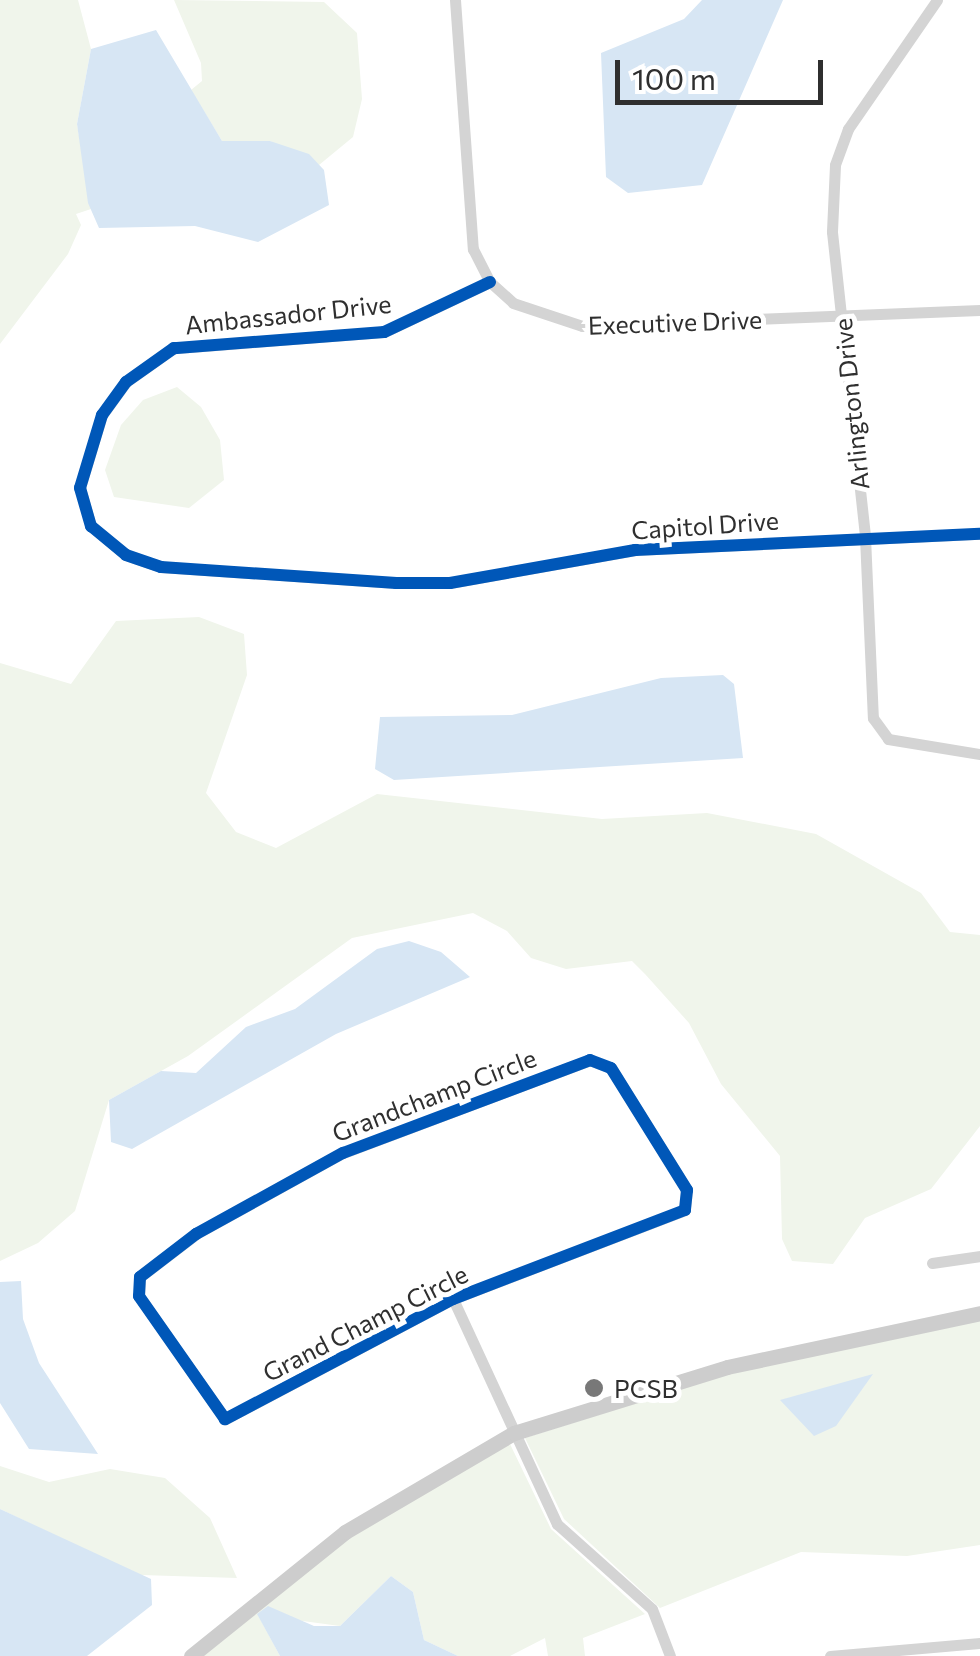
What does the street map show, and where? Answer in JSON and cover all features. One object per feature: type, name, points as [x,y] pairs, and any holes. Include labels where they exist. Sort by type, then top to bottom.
[{"type":"street","points":[[455,0],[473,249],[490,282]]},
{"type":"street","name":"Arlington Drive","points":[[937,0],[854,115],[838,156],[832,232],[864,537],[878,732],[980,754]]},
{"type":"street","name":"Executive Drive","points":[[490,282],[537,317],[582,326],[980,310]]},
{"type":"street","name":"Ambassador Drive","points":[[315,576],[161,567],[111,546],[91,526],[80,488],[102,415],[126,382],[174,348],[384,332],[490,282]]},
{"type":"street","name":"Capitol Drive","points":[[315,576],[450,583],[635,550],[980,534]]},
{"type":"street","name":"Grandchamp Circle","points":[[140,1277],[196,1234],[343,1153],[590,1060],[610,1068],[638,1112],[687,1190],[685,1210]]},
{"type":"street","name":"Grand Champ Circle","points":[[140,1277],[138,1296],[225,1419],[453,1298],[685,1210]]},
{"type":"street","points":[[932,1263],[980,1256]]},
{"type":"street","points":[[453,1298],[558,1524],[652,1609],[670,1656]]},
{"type":"street","points":[[190,1656],[345,1532],[514,1433],[727,1367],[980,1313]]},
{"type":"street","points":[[830,1656],[980,1643]]},
{"type":"shaded area","points":[[0,0],[78,0],[91,49],[77,124],[91,209],[76,214],[81,225],[68,254],[0,344]]},
{"type":"shaded area","points":[[174,0],[324,2],[357,33],[362,99],[353,137],[319,165],[270,141],[222,141],[191,90],[202,81],[201,63]]},
{"type":"shaded area","points":[[177,387],[201,407],[220,440],[224,480],[189,508],[114,497],[105,470],[121,425],[143,400]]},
{"type":"shaded area","points":[[199,617],[244,634],[247,675],[206,793],[236,832],[276,848],[377,794],[602,819],[707,813],[816,834],[921,893],[950,932],[980,935],[980,1126],[931,1189],[865,1218],[833,1264],[792,1261],[782,1239],[780,1156],[721,1084],[689,1023],[645,974],[632,961],[566,969],[531,958],[507,931],[473,913],[352,938],[188,1056],[109,1100],[75,1211],[38,1243],[0,1261],[0,663],[71,684],[116,621]]},
{"type":"shaded area","points":[[980,1320],[980,1545],[907,1556],[801,1552],[660,1608],[564,1519],[525,1438],[728,1374]]},
{"type":"shaded area","points":[[510,1444],[551,1529],[645,1614],[583,1638],[585,1656],[548,1656],[545,1638],[510,1656],[458,1656],[424,1640],[413,1592],[391,1576],[340,1626],[258,1615],[280,1656],[201,1656],[349,1538]]},
{"type":"shaded area","points":[[0,1466],[49,1482],[110,1469],[165,1478],[210,1518],[237,1578],[141,1575],[109,1561],[0,1509]]},
{"type":"water","points":[[702,0],[783,0],[702,185],[628,193],[606,177],[601,53],[684,19]]},
{"type":"water","points":[[156,30],[222,141],[270,141],[309,154],[324,170],[329,205],[258,242],[195,226],[99,228],[88,203],[77,124],[91,49]]},
{"type":"water","points":[[723,675],[734,684],[743,758],[394,780],[375,769],[380,717],[512,715],[661,678]]},
{"type":"water","points":[[409,941],[441,952],[470,977],[336,1034],[132,1149],[111,1142],[109,1100],[161,1071],[196,1073],[246,1027],[295,1009],[377,949]]},
{"type":"water","points":[[21,1281],[23,1319],[39,1363],[98,1454],[29,1449],[0,1403],[0,1282]]},
{"type":"water","points":[[873,1374],[836,1426],[814,1436],[780,1400]]},
{"type":"water","points":[[0,1509],[151,1579],[152,1605],[87,1656],[0,1656]]},
{"type":"water","points":[[391,1576],[413,1592],[424,1640],[458,1656],[280,1656],[257,1614],[268,1606],[314,1626],[340,1626]]},
{"type":"cycle path","points":[[490,282],[384,332],[174,348],[126,382],[102,415],[80,488],[91,526],[126,555],[161,567],[396,583],[450,583],[635,550],[980,534]]},
{"type":"cycle path","points":[[590,1060],[611,1068],[687,1190],[685,1210],[453,1299],[225,1419],[139,1296],[140,1277],[196,1234],[343,1153],[590,1060]]},
{"type":"place","name":"PCSB","points":[[594,1388]]}]
